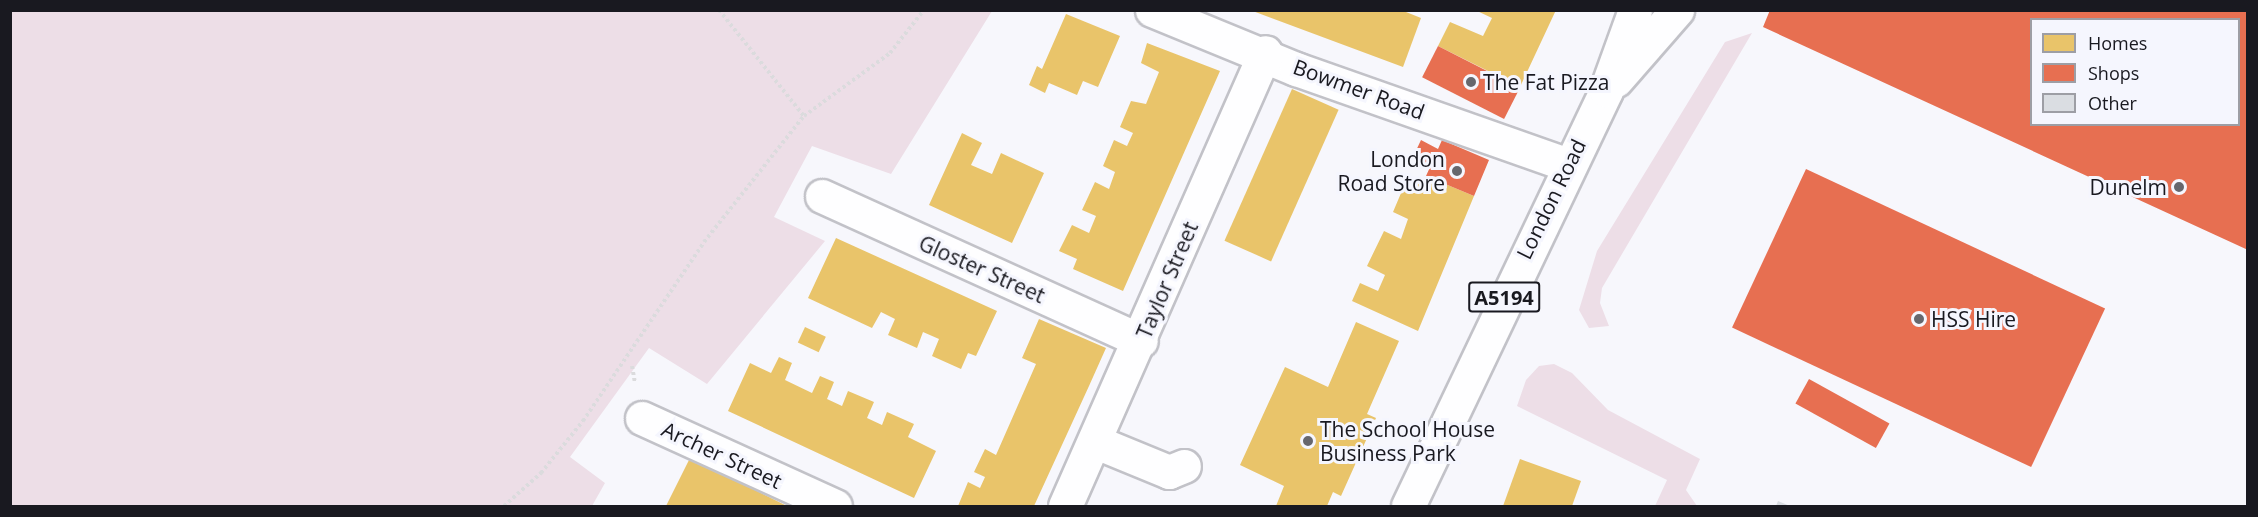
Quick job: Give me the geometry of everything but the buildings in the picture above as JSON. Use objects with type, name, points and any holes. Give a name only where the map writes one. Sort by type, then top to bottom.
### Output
[{"type":"street","name":"Bowmer Road","points":[[1152,10],[1265,52],[1296,69],[1566,164]]},
{"type":"street","name":"London Road","points":[[1408,507],[1566,164],[1606,90],[1635,10]]},
{"type":"street","name":"London Road","points":[[1606,90],[1677,10]]},
{"type":"street","name":"Taylor Street","points":[[1065,507],[1141,341],[1265,52]]},
{"type":"street","name":"Gloster Street","points":[[822,196],[1141,341]]},
{"type":"street","name":"Archer Street","points":[[642,418],[835,507]]},
{"type":"street","points":[[1096,442],[1169,472],[1184,466]]},
{"type":"path","points":[[719,10],[804,116]]},
{"type":"path","points":[[504,507],[541,473],[583,421],[704,242],[804,116],[890,53],[924,10]]},
{"type":"shaded area","points":[[10,11],[992,11],[891,174],[812,146],[774,217],[825,241],[707,384],[649,348],[570,457],[605,483],[592,506],[11,506]]},
{"type":"shaded area","points":[[1752,33],[1602,288],[1600,303],[1609,326],[1589,328],[1579,310],[1597,251],[1725,42]]},
{"type":"shaded area","points":[[1554,364],[1572,373],[1608,410],[1700,459],[1686,490],[1697,506],[1655,506],[1667,480],[1517,406],[1526,380],[1539,366]]},
{"type":"place","name":"The Fat Pizza","points":[[1471,82]]},
{"type":"place","name":"London Road Store","points":[[1457,171]]},
{"type":"place","name":"Dunelm","points":[[2179,187]]},
{"type":"place","name":"HSS Hire","points":[[1919,319]]},
{"type":"place","name":"The School House Business Park","points":[[1308,441]]}]
